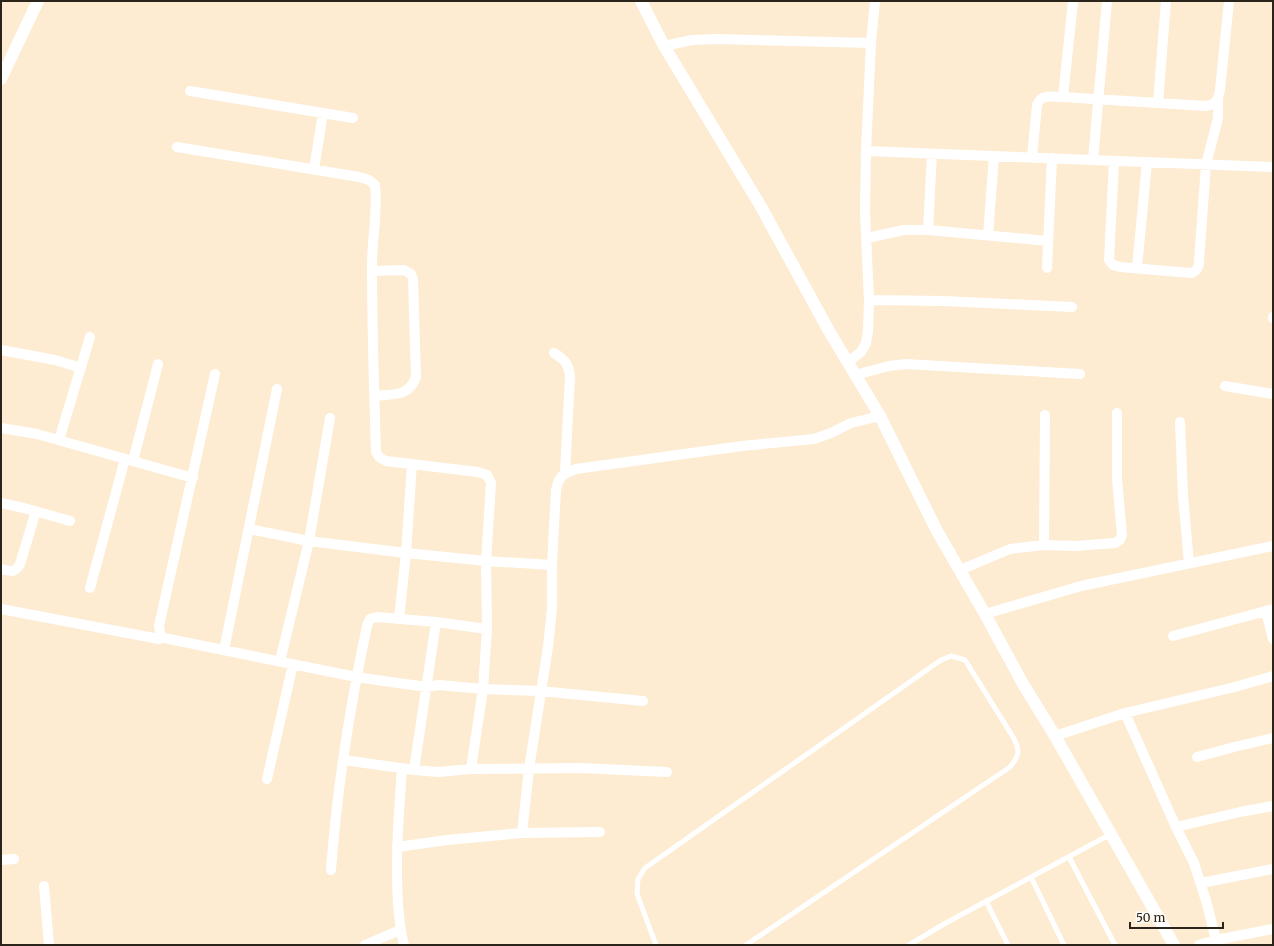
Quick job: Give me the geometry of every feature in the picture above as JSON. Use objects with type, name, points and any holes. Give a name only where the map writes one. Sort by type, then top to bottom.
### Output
[{"type":"street","points":[[1,79],[38,1]]},
{"type":"street","points":[[641,1],[664,46],[760,205],[829,330],[880,416],[937,531],[1023,684],[1056,736],[1174,945]]},
{"type":"street","points":[[848,362],[861,352],[866,343],[868,331],[869,300],[865,212],[866,151],[871,43],[875,1]]},
{"type":"street","points":[[1064,97],[1073,1]]},
{"type":"street","points":[[1093,160],[1107,1]]},
{"type":"street","points":[[1158,103],[1166,1]]},
{"type":"street","points":[[1114,161],[1109,260],[1113,265],[1120,267],[1191,273],[1196,272],[1199,267],[1206,165],[1218,118],[1218,99],[1230,1]]},
{"type":"street","points":[[664,46],[692,40],[716,39],[871,43]]},
{"type":"street","points":[[190,91],[353,118]]},
{"type":"street","points":[[1032,158],[1037,105],[1042,97],[1064,97],[1206,106],[1213,105],[1218,99]]},
{"type":"street","points":[[314,169],[324,113]]},
{"type":"street","points":[[177,147],[359,177],[369,180],[375,185],[376,196],[372,271],[376,452],[379,457],[386,461],[478,472],[487,475],[491,483],[486,561],[487,629],[483,689],[471,769]]},
{"type":"street","points":[[866,151],[1273,168]]},
{"type":"street","points":[[928,230],[932,154]]},
{"type":"street","points":[[988,235],[994,156]]},
{"type":"street","points":[[1046,268],[1052,158]]},
{"type":"street","points":[[1137,268],[1147,162]]},
{"type":"street","points":[[867,238],[904,230],[928,230],[1048,241]]},
{"type":"street","points":[[372,271],[404,270],[411,274],[413,279],[416,377],[413,385],[404,392],[374,396]]},
{"type":"street","points":[[869,300],[944,301],[1072,307]]},
{"type":"street","points":[[59,440],[90,337]]},
{"type":"street","points":[[1,350],[55,360],[81,368]]},
{"type":"street","points":[[554,353],[564,359],[569,366],[570,376],[565,473]]},
{"type":"street","points":[[90,588],[158,364]]},
{"type":"street","points":[[855,375],[889,366],[906,364],[1080,374]]},
{"type":"street","points":[[215,374],[159,626],[160,633],[164,638],[356,677],[426,687],[439,684],[483,689],[540,691],[643,701]]},
{"type":"street","points":[[1225,386],[1273,394]]},
{"type":"street","points":[[224,650],[278,389]]},
{"type":"street","points":[[960,570],[1010,548],[1044,545],[1096,545],[1115,543],[1120,540],[1122,535],[1117,478],[1117,412]]},
{"type":"street","points":[[1044,545],[1045,415]]},
{"type":"street","points":[[522,833],[528,769],[548,647],[552,608],[552,565],[556,490],[558,480],[565,473],[576,469],[742,446],[814,439],[831,433],[851,423],[880,416]]},
{"type":"street","points":[[280,661],[309,541],[330,418]]},
{"type":"street","points":[[1180,422],[1182,481],[1189,563]]},
{"type":"street","points":[[1,428],[37,434],[193,478]]},
{"type":"street","points":[[399,619],[406,553],[412,464]]},
{"type":"street","points":[[1,503],[70,521]]},
{"type":"street","points":[[1,569],[13,571],[17,569],[20,564],[36,512]]},
{"type":"street","points":[[249,529],[309,541],[406,553],[486,561],[552,565]]},
{"type":"street","points":[[985,614],[1081,586],[1273,546]]},
{"type":"street","points":[[1,609],[159,639]]},
{"type":"street","points":[[1173,636],[1269,610],[1273,639]]},
{"type":"street","points":[[331,870],[335,814],[356,677],[367,626],[370,619],[377,617],[436,622],[487,629]]},
{"type":"street","points":[[414,770],[436,622]]},
{"type":"street","points":[[267,779],[293,664]]},
{"type":"street","points":[[1056,736],[1125,713],[1235,687],[1273,676]]},
{"type":"street","points":[[1125,713],[1176,827],[1194,863],[1201,883],[1216,940]]},
{"type":"street","points":[[1197,757],[1273,738]]},
{"type":"street","points":[[344,760],[438,772],[471,769],[588,768],[667,772]]},
{"type":"street","points":[[402,768],[397,847],[397,881],[400,930],[404,945]]},
{"type":"street","points":[[1176,827],[1273,806]]},
{"type":"street","points":[[397,847],[447,840],[522,833],[600,832]]},
{"type":"street","points":[[1,860],[14,860]]},
{"type":"street","points":[[1201,883],[1273,868]]},
{"type":"street","points":[[44,886],[49,945]]},
{"type":"street","points":[[1199,945],[1216,940],[1273,929]]},
{"type":"street","points":[[364,945],[400,930]]},
{"type":"lane","points":[[656,945],[637,894],[638,879],[645,868],[941,660],[951,656],[965,660],[1013,737],[1018,748],[1017,758],[1010,766],[746,945]]},
{"type":"lane","points":[[909,945],[1111,834]]},
{"type":"lane","points":[[1069,857],[1115,945]]},
{"type":"lane","points":[[1032,877],[1064,945]]},
{"type":"lane","points":[[986,902],[1008,945]]},
{"type":"lane","points":[[920,939],[923,945]]}]
